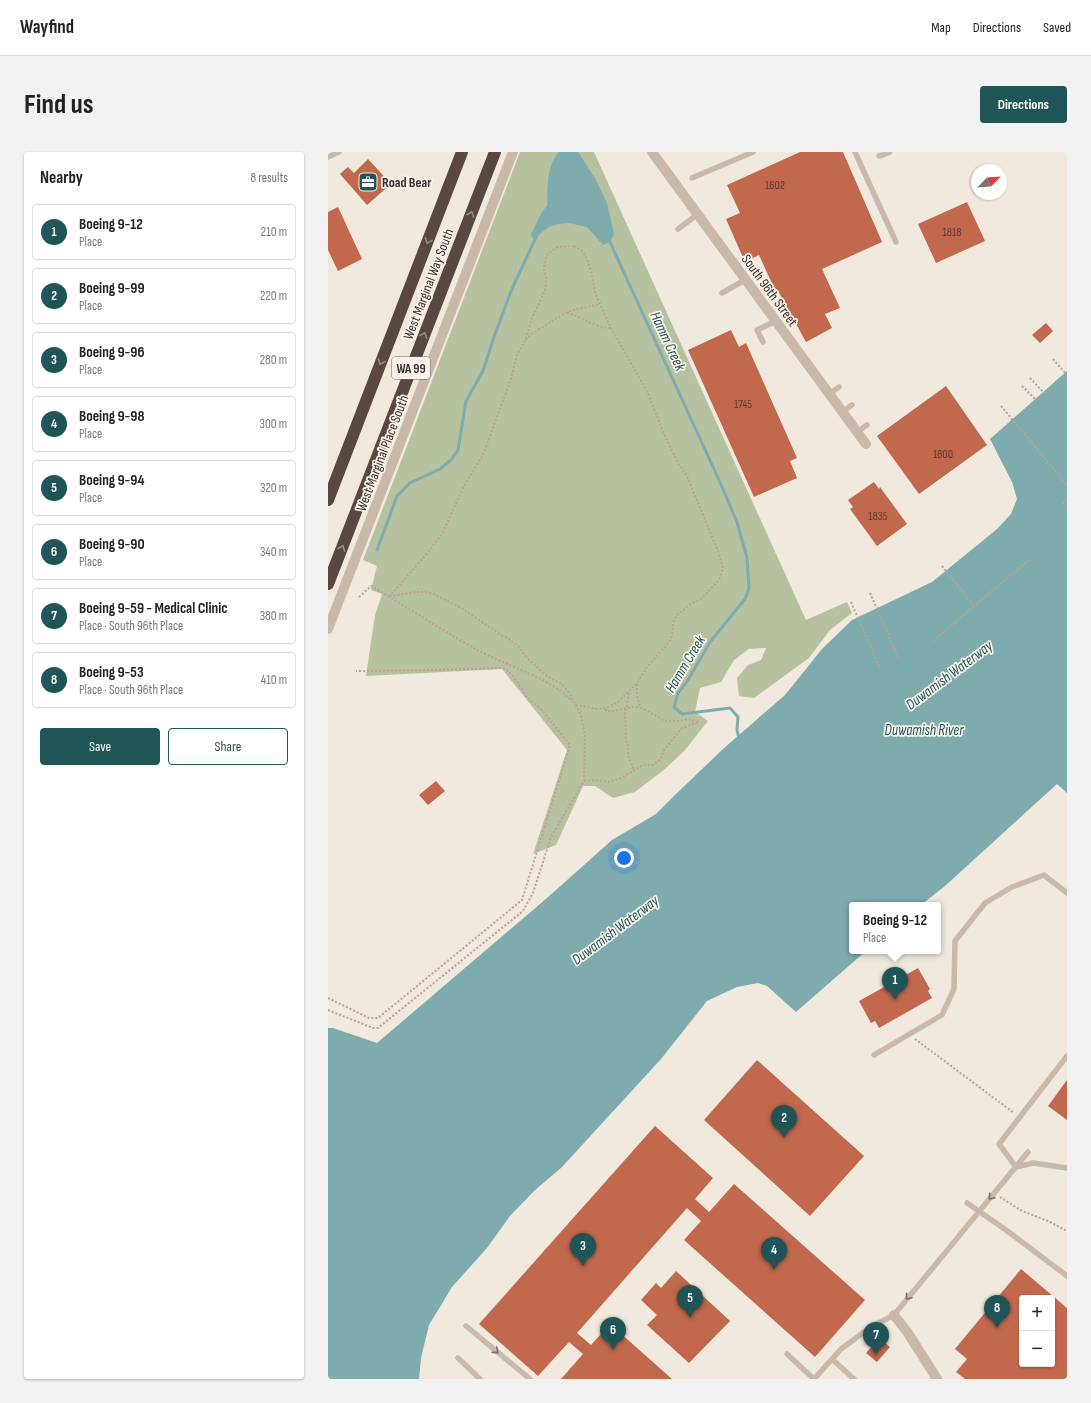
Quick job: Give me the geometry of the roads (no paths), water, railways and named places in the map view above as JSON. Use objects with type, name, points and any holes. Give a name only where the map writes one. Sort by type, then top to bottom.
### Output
[{"type":"highway","name":"West Marginal Way South","points":[[328,500],[462,152]]},
{"type":"highway","name":"West Marginal Way South","points":[[328,584],[495,152]]},
{"type":"street","name":"West Marginal Place South","points":[[328,629],[513,152]]},
{"type":"street","name":"South 96th Street","points":[[652,152],[866,444]]},
{"type":"street","points":[[894,1314],[937,1379]]},
{"type":"lane","points":[[328,157],[339,152]]},
{"type":"lane","points":[[692,178],[753,152]]},
{"type":"lane","points":[[855,152],[896,242]]},
{"type":"lane","points":[[879,156],[890,152]]},
{"type":"lane","points":[[678,229],[698,214]]},
{"type":"lane","points":[[722,292],[746,280]]},
{"type":"lane","points":[[763,342],[757,330],[776,321]]},
{"type":"lane","points":[[829,394],[839,388]]},
{"type":"lane","points":[[842,412],[852,406]]},
{"type":"lane","points":[[857,432],[867,425]]},
{"type":"lane","points":[[874,1055],[942,1015],[954,989],[955,941],[985,903],[1012,887],[1044,875],[1067,893]]},
{"type":"lane","points":[[1016,1167],[999,1144],[1067,1056]]},
{"type":"lane","points":[[787,1354],[814,1379],[841,1349],[856,1337],[894,1314],[1028,1152]]},
{"type":"lane","points":[[1016,1167],[1034,1163],[1067,1168]]},
{"type":"lane","points":[[967,1203],[1067,1276]]},
{"type":"lane","points":[[466,1326],[530,1379]]},
{"type":"lane","points":[[458,1358],[480,1379]]},
{"type":"lane","points":[[832,1359],[854,1379]]},
{"type":"water","points":[[559,152],[578,152],[595,178],[607,203],[614,234],[610,242],[603,245],[587,227],[569,223],[549,227],[533,239],[531,234],[547,206],[550,170]]},
{"type":"water","name":"Duwamish River","points":[[1067,371],[1067,793],[1057,784],[945,886],[925,902],[849,902],[849,954],[863,954],[796,1012],[767,986],[758,983],[737,987],[707,1001],[661,1059],[562,1167],[534,1191],[510,1216],[487,1248],[452,1287],[429,1325],[421,1358],[419,1379],[328,1379],[328,1028],[333,1028],[377,1043],[547,898],[612,840],[656,814],[723,749],[785,695],[822,649],[852,620],[932,582],[997,529],[1011,514],[1017,499],[1012,482],[990,439]]},
{"type":"waterway","name":"Hamm Creek","points":[[377,550],[397,496],[410,483],[440,469],[451,460],[458,450],[466,401],[483,371],[512,289],[537,235]]},
{"type":"waterway","name":"Hamm Creek","points":[[609,240],[719,480],[737,522],[747,558],[749,588],[745,599],[710,642],[688,680],[678,693],[674,707],[682,714],[730,708],[738,717],[737,730],[739,738]]},
{"type":"place","name":"Road Bear","points":[[368,182]]},
{"type":"place","name":"Boeing 9-12","points":[[895,1000]]},
{"type":"place","name":"Boeing 9-99","points":[[784,1138]]},
{"type":"place","name":"Boeing 9-96","points":[[583,1266]]},
{"type":"place","name":"Boeing 9-98","points":[[774,1270]]},
{"type":"place","name":"Boeing 9-94","points":[[690,1318]]},
{"type":"place","name":"Boeing 9-53","points":[[997,1328]]},
{"type":"place","name":"Boeing 9-90","points":[[613,1350]]},
{"type":"place","name":"Boeing 9-59 - Medical Clinic","points":[[876,1355]]},
{"type":"water label","name":"Duwamish Waterway","points":[[949,675]]},
{"type":"water label","name":"Duwamish Waterway","points":[[615,930]]}]
